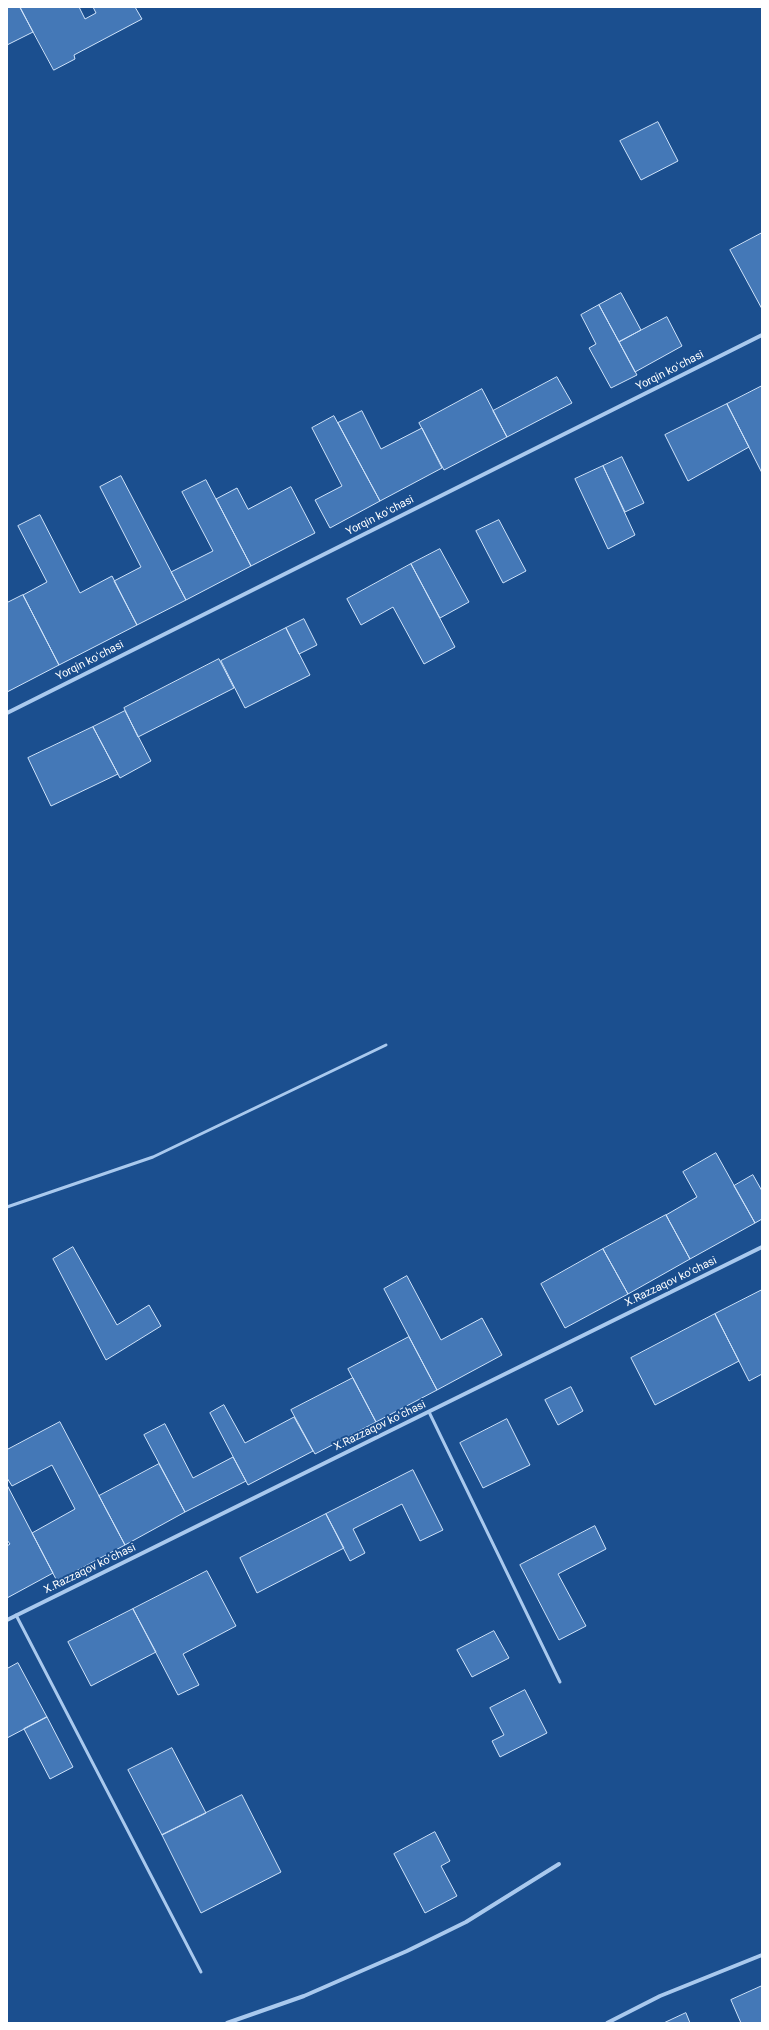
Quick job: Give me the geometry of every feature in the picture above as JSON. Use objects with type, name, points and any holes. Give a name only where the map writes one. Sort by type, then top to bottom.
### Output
[{"type":"street","name":"Yorqin koʻchasi","points":[[7,713],[762,335]]},
{"type":"street","name":"X.Razzaqov koʻchasi","points":[[7,1620],[762,1247]]},
{"type":"street","points":[[227,2023],[304,1996],[407,1951],[466,1922],[559,1864]]},
{"type":"street","points":[[607,2023],[660,1996],[762,1955]]},
{"type":"lane","points":[[7,1207],[153,1157],[386,1045]]},
{"type":"lane","points":[[429,1412],[560,1682]]},
{"type":"lane","points":[[16,1615],[201,1972]]},
{"type":"building","points":[[7,7],[20,7],[33,32],[7,45]]},
{"type":"building","points":[[20,7],[79,7],[85,19],[96,13],[93,7],[135,7],[142,19],[74,55],[75,59],[54,70]]},
{"type":"building","points":[[658,122],[678,161],[641,180],[620,141]]},
{"type":"building","points":[[762,233],[762,309],[730,250]]},
{"type":"building","points":[[621,293],[641,330],[619,342],[599,305]]},
{"type":"building","points":[[599,305],[637,375],[611,388],[589,348],[596,344],[581,315]]},
{"type":"building","points":[[667,317],[682,346],[635,372],[619,342]]},
{"type":"building","points":[[557,377],[572,403],[507,437],[493,411]]},
{"type":"building","points":[[762,386],[762,473],[727,404]]},
{"type":"building","points":[[482,389],[507,437],[444,470],[419,423]]},
{"type":"building","points":[[727,404],[749,447],[688,481],[665,435]]},
{"type":"building","points":[[362,411],[381,449],[422,428],[442,468],[380,501],[338,423]]},
{"type":"building","points":[[334,416],[380,501],[330,528],[315,500],[342,486],[312,428]]},
{"type":"building","points":[[622,457],[644,503],[625,512],[603,466]]},
{"type":"building","points":[[603,466],[635,535],[608,549],[575,479]]},
{"type":"building","points":[[121,476],[186,600],[137,625],[114,581],[141,567],[100,487]]},
{"type":"building","points":[[206,480],[251,566],[186,600],[171,572],[213,551],[182,492]]},
{"type":"building","points":[[291,487],[315,533],[251,566],[216,499],[237,488],[248,509]]},
{"type":"building","points":[[40,515],[80,593],[112,576],[137,625],[59,665],[23,595],[47,582],[18,526]]},
{"type":"building","points":[[499,520],[526,571],[503,583],[476,531]]},
{"type":"building","points":[[440,549],[469,602],[440,618],[411,564]]},
{"type":"building","points":[[411,564],[455,647],[424,664],[393,607],[361,625],[347,599]]},
{"type":"building","points":[[23,595],[59,665],[7,692],[7,603]]},
{"type":"building","points":[[304,619],[317,645],[299,654],[286,628]]},
{"type":"building","points":[[286,628],[310,675],[245,708],[221,661]]},
{"type":"building","points":[[219,659],[234,688],[138,737],[124,708]]},
{"type":"building","points":[[125,711],[151,761],[120,778],[93,727]]},
{"type":"building","points":[[93,727],[118,774],[51,806],[28,758]]},
{"type":"building","points":[[716,1153],[755,1223],[690,1259],[666,1215],[697,1197],[683,1172]]},
{"type":"building","points":[[753,1175],[762,1191],[762,1219],[755,1223],[734,1186]]},
{"type":"building","points":[[666,1215],[690,1259],[628,1294],[603,1249]]},
{"type":"building","points":[[73,1247],[117,1325],[149,1305],[161,1326],[106,1360],[53,1259]]},
{"type":"building","points":[[603,1249],[628,1294],[565,1328],[541,1284]]},
{"type":"building","points":[[407,1276],[441,1340],[482,1318],[502,1355],[437,1390],[384,1289]]},
{"type":"building","points":[[762,1290],[762,1374],[749,1381],[715,1314]]},
{"type":"building","points":[[715,1314],[739,1361],[655,1405],[631,1358]]},
{"type":"building","points":[[409,1337],[437,1390],[376,1422],[348,1369]]},
{"type":"building","points":[[353,1378],[376,1422],[315,1454],[291,1410]]},
{"type":"building","points":[[571,1387],[583,1411],[558,1425],[545,1400]]},
{"type":"building","points":[[224,1405],[245,1443],[294,1417],[313,1451],[248,1485],[210,1413]]},
{"type":"building","points":[[507,1419],[530,1465],[483,1488],[460,1443]]},
{"type":"building","points":[[60,1422],[125,1545],[57,1581],[32,1533],[75,1509],[52,1465],[12,1486],[7,1478],[7,1450]]},
{"type":"building","points":[[165,1424],[193,1478],[233,1457],[246,1481],[185,1512],[144,1435]]},
{"type":"building","points":[[159,1464],[185,1512],[125,1545],[99,1496]]},
{"type":"building","points":[[413,1470],[443,1530],[420,1541],[402,1504],[353,1529],[365,1553],[350,1561],[326,1514]]},
{"type":"building","points":[[7,1485],[53,1573],[7,1598],[7,1546],[10,1544],[7,1540]]},
{"type":"building","points":[[326,1514],[344,1548],[257,1593],[240,1558]]},
{"type":"building","points":[[595,1526],[606,1549],[558,1574],[586,1626],[559,1640],[520,1565]]},
{"type":"building","points":[[207,1571],[236,1626],[183,1654],[199,1685],[178,1695],[133,1609]]},
{"type":"building","points":[[133,1609],[156,1652],[91,1686],[68,1642]]},
{"type":"building","points":[[494,1631],[509,1658],[472,1677],[457,1650]]},
{"type":"building","points":[[18,1663],[47,1717],[7,1738],[7,1669]]},
{"type":"building","points":[[525,1690],[547,1733],[500,1757],[492,1741],[504,1735],[490,1708]]},
{"type":"building","points":[[47,1717],[73,1767],[50,1779],[24,1729]]},
{"type":"building","points":[[172,1748],[206,1813],[162,1835],[128,1770]]},
{"type":"building","points":[[242,1795],[281,1872],[201,1913],[162,1835]]},
{"type":"building","points":[[435,1832],[450,1861],[441,1866],[457,1896],[425,1913],[394,1854]]},
{"type":"building","points":[[762,1986],[762,2023],[741,2023],[731,2000]]},
{"type":"building","points":[[686,2013],[690,2023],[664,2023]]}]
